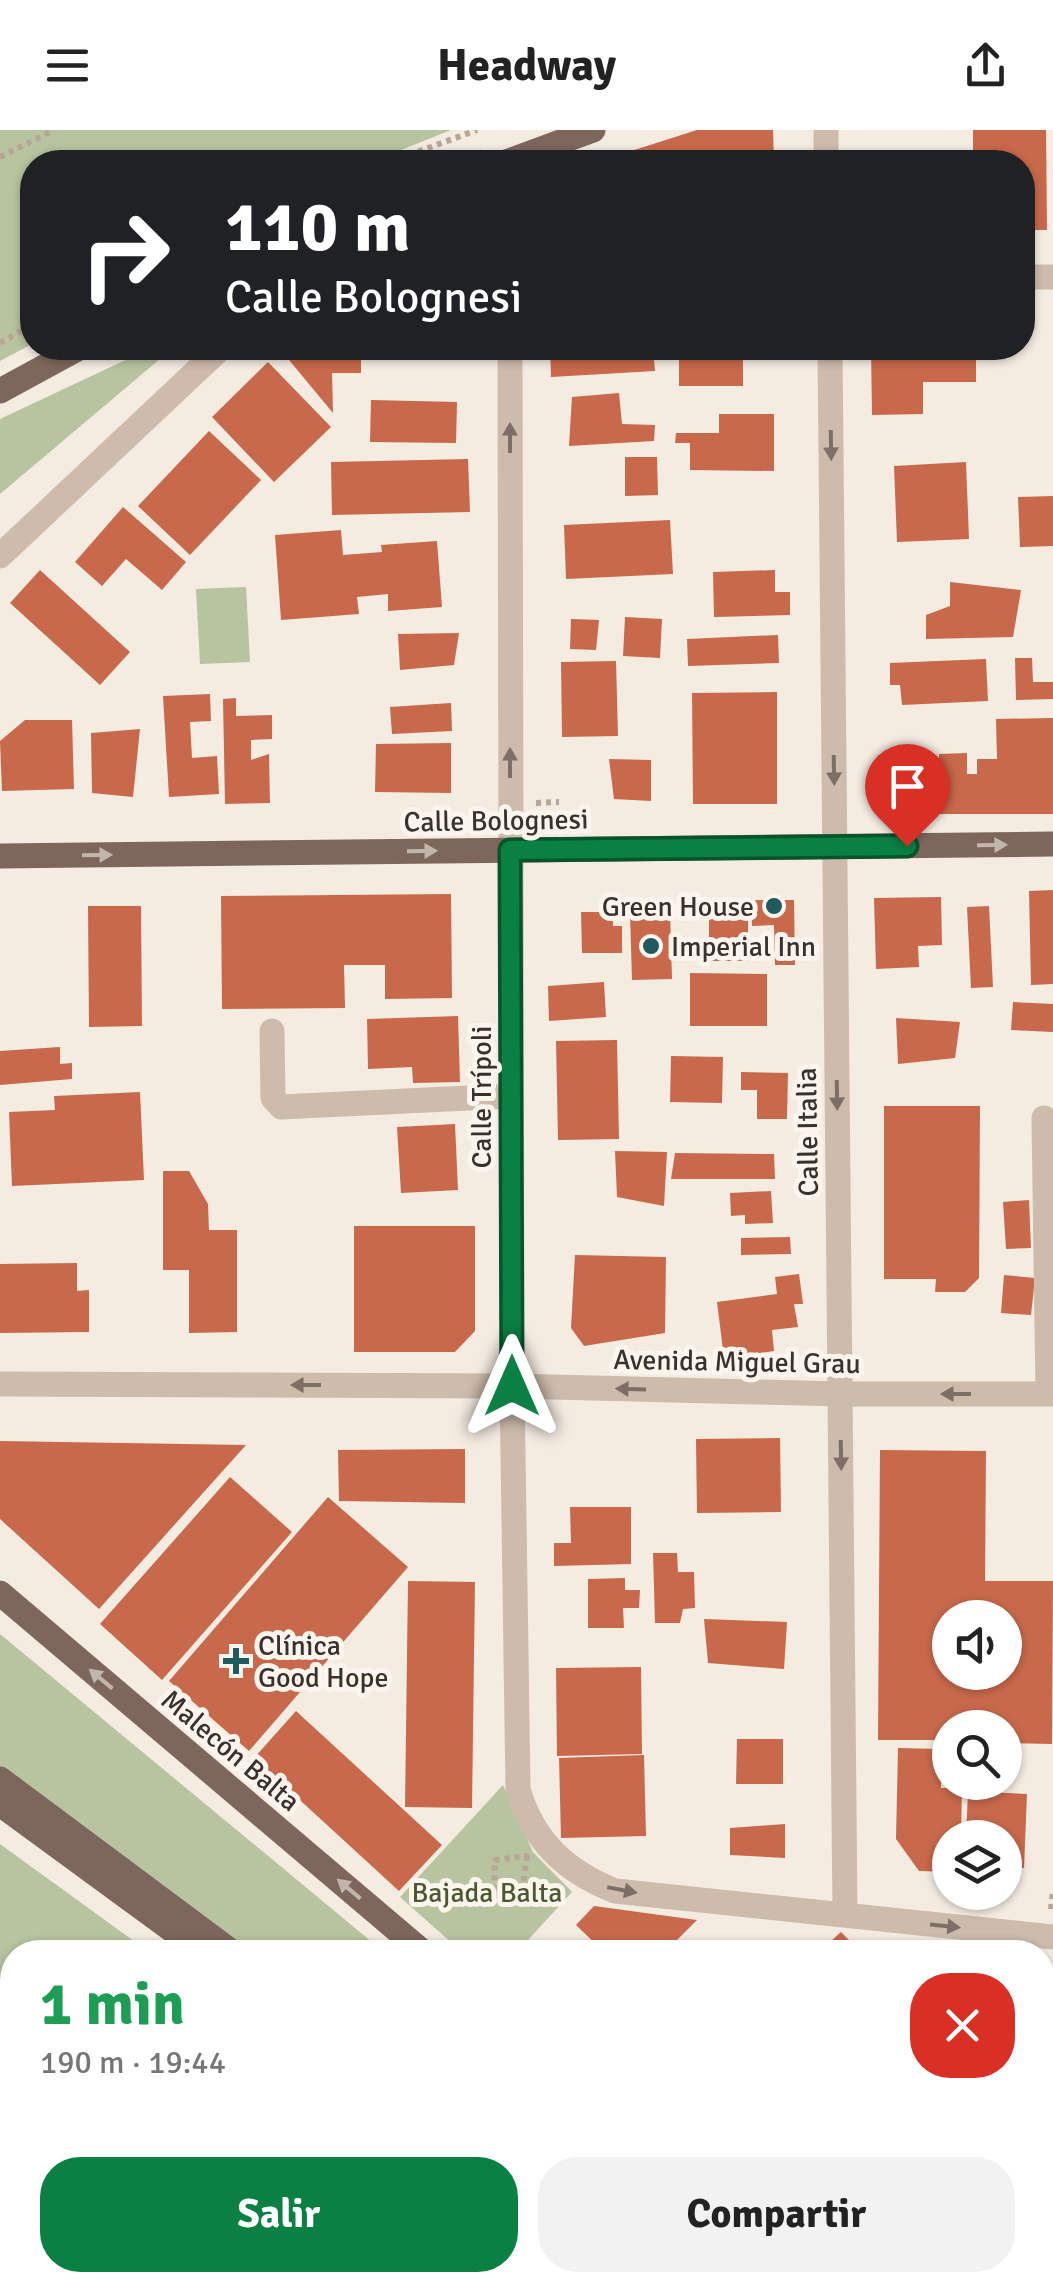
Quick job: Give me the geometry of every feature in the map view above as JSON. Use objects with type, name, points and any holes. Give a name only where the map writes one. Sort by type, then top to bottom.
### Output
[{"type":"main road","points":[[540,150],[594,130]]},
{"type":"main road","points":[[0,391],[57,360]]},
{"type":"main road","name":"Calle Bolognesi","points":[[0,856],[1053,844]]},
{"type":"main road","name":"Malecón Balta","points":[[0,1594],[409,1940]]},
{"type":"main road","points":[[0,1778],[216,1940]]},
{"type":"main road","points":[[0,1804],[186,1940]]},
{"type":"street","points":[[0,556],[208,360]]},
{"type":"street","name":"Calle Trípoli","points":[[510,360],[512,1386],[518,1788],[534,1848]]},
{"type":"street","name":"Calle Italia","points":[[830,360],[845,1915]]},
{"type":"street","points":[[272,1031],[272,1098],[282,1107],[511,1096]]},
{"type":"street","points":[[1044,1118],[1050,1394]]},
{"type":"street","name":"Avenida Miguel Grau","points":[[0,1384],[1050,1394]]},
{"type":"street","points":[[534,1848],[584,1879],[615,1891],[1053,1936]]},
{"type":"path","points":[[0,157],[54,130]]},
{"type":"path","points":[[423,150],[477,130]]},
{"type":"path","points":[[534,1848],[522,1888],[494,1889],[495,1860],[534,1848]]},
{"type":"green space","points":[[0,130],[451,130],[401,150],[20,150],[20,350],[0,361]]},
{"type":"green space","points":[[125,360],[159,360],[0,494],[0,419]]},
{"type":"green space","points":[[246,587],[250,662],[200,664],[196,589]]},
{"type":"green space","points":[[0,1634],[370,1940],[230,1940],[0,1770]]},
{"type":"green space","name":"Bajada Balta","points":[[503,1785],[533,1852],[572,1892],[528,1940],[448,1940],[400,1897]]},
{"type":"green space","points":[[0,1844],[132,1940],[0,1940]]},
{"type":"building","points":[[697,130],[773,130],[774,150],[634,150]]},
{"type":"building","points":[[973,130],[1046,130],[1047,230],[1035,230],[1035,150],[973,150]]},
{"type":"building","points":[[289,360],[361,360],[361,373],[332,373],[333,413]]},
{"type":"building","points":[[550,360],[654,360],[655,371],[551,377]]},
{"type":"building","points":[[679,360],[743,360],[743,386],[679,386]]},
{"type":"building","points":[[871,360],[976,360],[976,382],[923,382],[923,414],[872,415]]},
{"type":"building","points":[[268,362],[331,427],[274,482],[212,417]]},
{"type":"building","points":[[619,393],[622,424],[655,425],[654,441],[569,446],[572,397]]},
{"type":"building","points":[[371,400],[457,402],[456,443],[370,442]]},
{"type":"building","points":[[719,414],[774,414],[774,471],[690,470],[690,443],[675,443],[676,433],[719,433]]},
{"type":"building","points":[[209,431],[261,480],[190,555],[138,506]]},
{"type":"building","points":[[625,457],[657,457],[658,495],[625,496]]},
{"type":"building","points":[[468,459],[470,512],[332,515],[331,462]]},
{"type":"building","points":[[966,462],[969,539],[897,542],[894,466]]},
{"type":"building","points":[[1053,496],[1053,546],[1020,547],[1018,497]]},
{"type":"building","points":[[123,507],[186,562],[162,590],[126,559],[102,586],[75,562]]},
{"type":"building","points":[[670,520],[673,574],[566,579],[564,525]]},
{"type":"building","points":[[341,530],[343,555],[382,552],[381,545],[437,541],[442,607],[388,611],[388,594],[357,597],[359,614],[281,620],[275,535]]},
{"type":"building","points":[[40,570],[130,652],[100,685],[10,603]]},
{"type":"building","points":[[775,570],[775,592],[790,592],[790,615],[714,617],[713,572]]},
{"type":"building","points":[[950,582],[1021,590],[1013,637],[926,639],[926,615],[950,606]]},
{"type":"building","points":[[625,617],[662,619],[660,658],[623,656]]},
{"type":"building","points":[[571,619],[599,620],[596,650],[570,649]]},
{"type":"building","points":[[459,633],[454,665],[400,670],[398,634]]},
{"type":"building","points":[[778,635],[779,663],[688,666],[687,639]]},
{"type":"building","points":[[1015,658],[1032,658],[1033,682],[1053,682],[1053,699],[1016,700]]},
{"type":"building","points":[[986,659],[988,701],[902,705],[900,685],[890,685],[890,663]]},
{"type":"building","points":[[616,661],[618,736],[562,737],[561,662]]},
{"type":"building","points":[[777,692],[777,804],[693,804],[692,693]]},
{"type":"building","points":[[210,694],[211,721],[190,722],[192,758],[217,756],[219,794],[169,797],[163,696]]},
{"type":"building","points":[[236,698],[236,716],[272,715],[272,739],[251,740],[251,760],[269,754],[270,803],[225,804],[223,699]]},
{"type":"building","points":[[451,703],[452,731],[392,734],[390,707]]},
{"type":"building","points":[[1053,718],[1053,814],[889,814],[879,805],[878,755],[934,755],[935,771],[939,771],[939,754],[967,753],[967,774],[977,774],[977,759],[997,759],[996,719]]},
{"type":"building","points":[[25,720],[72,720],[74,789],[2,791],[0,741]]},
{"type":"building","points":[[140,729],[133,797],[92,793],[91,733]]},
{"type":"building","points":[[451,743],[451,793],[375,792],[376,744]]},
{"type":"building","points":[[609,759],[651,760],[651,801],[614,799]]},
{"type":"building","points":[[1053,890],[1053,984],[1031,985],[1029,891]]},
{"type":"building","points":[[451,894],[452,998],[385,999],[385,965],[344,965],[345,1008],[222,1009],[221,896]]},
{"type":"building","points":[[941,897],[942,945],[918,946],[919,967],[876,969],[874,898]]},
{"type":"building","points":[[751,900],[794,900],[795,965],[775,965],[774,925],[752,926]]},
{"type":"building","points":[[88,906],[141,906],[142,1026],[89,1027]]},
{"type":"building","points":[[989,906],[993,987],[971,988],[967,907]]},
{"type":"building","points":[[581,912],[613,912],[613,926],[622,926],[622,953],[582,953]]},
{"type":"building","name":"Imperial Inn","points":[[670,912],[672,979],[632,980],[630,913]]},
{"type":"building","points":[[709,919],[748,920],[748,961],[709,961]]},
{"type":"building","points":[[690,973],[767,974],[767,1026],[690,1026]]},
{"type":"building","points":[[604,982],[606,1017],[549,1021],[548,986]]},
{"type":"building","points":[[1013,1002],[1053,1004],[1053,1032],[1011,1030]]},
{"type":"building","points":[[458,1016],[460,1082],[413,1083],[412,1067],[368,1069],[367,1019]]},
{"type":"building","points":[[896,1018],[960,1022],[955,1058],[898,1064]]},
{"type":"building","points":[[617,1040],[619,1139],[558,1140],[556,1041]]},
{"type":"building","points":[[60,1047],[60,1064],[72,1063],[72,1079],[0,1085],[0,1051]]},
{"type":"building","points":[[671,1056],[723,1057],[722,1103],[670,1102]]},
{"type":"building","points":[[741,1072],[788,1073],[787,1119],[757,1119],[757,1090],[741,1090]]},
{"type":"building","points":[[140,1092],[144,1180],[12,1186],[9,1112],[55,1110],[54,1096]]},
{"type":"building","points":[[884,1106],[980,1106],[979,1278],[965,1292],[935,1292],[936,1279],[884,1279]]},
{"type":"building","points":[[455,1124],[458,1190],[401,1193],[397,1127]]},
{"type":"building","points":[[615,1151],[667,1152],[664,1206],[617,1197]]},
{"type":"building","points":[[675,1153],[774,1154],[775,1179],[671,1179]]},
{"type":"building","points":[[163,1171],[189,1171],[208,1204],[209,1230],[237,1230],[237,1332],[189,1333],[189,1270],[163,1270]]},
{"type":"building","points":[[771,1191],[773,1223],[745,1224],[745,1215],[731,1216],[730,1193]]},
{"type":"building","points":[[1029,1200],[1031,1248],[1006,1249],[1003,1202]]},
{"type":"building","points":[[354,1226],[475,1226],[475,1331],[455,1352],[354,1352]]},
{"type":"building","points":[[790,1237],[791,1254],[741,1255],[741,1238]]},
{"type":"building","points":[[575,1255],[666,1257],[665,1333],[584,1346],[571,1328]]},
{"type":"building","points":[[77,1263],[77,1291],[89,1290],[89,1332],[0,1333],[0,1264]]},
{"type":"building","points":[[799,1274],[803,1304],[794,1304],[798,1327],[772,1330],[774,1351],[724,1358],[717,1302],[777,1294],[775,1277]]},
{"type":"building","points":[[1004,1275],[1035,1278],[1031,1315],[1001,1313]]},
{"type":"building","points":[[780,1438],[781,1512],[697,1513],[696,1439]]},
{"type":"building","points":[[0,1441],[246,1445],[99,1609],[0,1519]]},
{"type":"building","points":[[465,1449],[465,1503],[339,1501],[338,1450]]},
{"type":"building","points":[[880,1450],[986,1451],[985,1581],[1053,1581],[1052,1744],[1022,1743],[1022,1710],[932,1710],[932,1740],[878,1740]]},
{"type":"building","points":[[230,1477],[292,1532],[162,1680],[100,1624]]},
{"type":"building","points":[[328,1497],[408,1567],[249,1751],[169,1681]]},
{"type":"building","points":[[570,1507],[631,1507],[631,1564],[554,1566],[554,1543],[571,1543]]},
{"type":"building","points":[[653,1553],[677,1553],[678,1572],[694,1572],[695,1608],[683,1609],[680,1623],[655,1623]]},
{"type":"building","points":[[625,1578],[625,1590],[640,1590],[639,1608],[623,1608],[624,1628],[588,1628],[588,1579]]},
{"type":"building","points":[[408,1581],[475,1582],[472,1808],[405,1807]]},
{"type":"building","points":[[704,1619],[787,1622],[784,1669],[708,1663]]},
{"type":"building","points":[[641,1667],[642,1754],[557,1756],[556,1668]]},
{"type":"building","points":[[296,1711],[442,1845],[399,1891],[254,1758]]},
{"type":"building","points":[[737,1739],[783,1739],[783,1784],[736,1784]]},
{"type":"building","points":[[898,1748],[932,1749],[932,1800],[962,1800],[961,1820],[932,1820],[932,1871],[919,1871],[896,1839]]},
{"type":"building","points":[[644,1755],[646,1836],[561,1838],[559,1758]]},
{"type":"building","points":[[1022,1794],[1027,1794],[1024,1868],[1022,1820],[967,1820],[968,1800],[1022,1800]]},
{"type":"building","points":[[785,1824],[785,1858],[730,1855],[730,1828]]},
{"type":"building","points":[[594,1906],[697,1920],[677,1940],[592,1940],[576,1925]]},
{"type":"building","points":[[841,1932],[849,1940],[832,1940]]},
{"type":"place","name":"Green House","points":[[774,906]]},
{"type":"place","name":"Imperial Inn","points":[[651,946]]},
{"type":"place","name":"Clínica Good Hope","points":[[236,1661]]},
{"type":"route","points":[[512,1386],[510,850],[907,846]]}]
